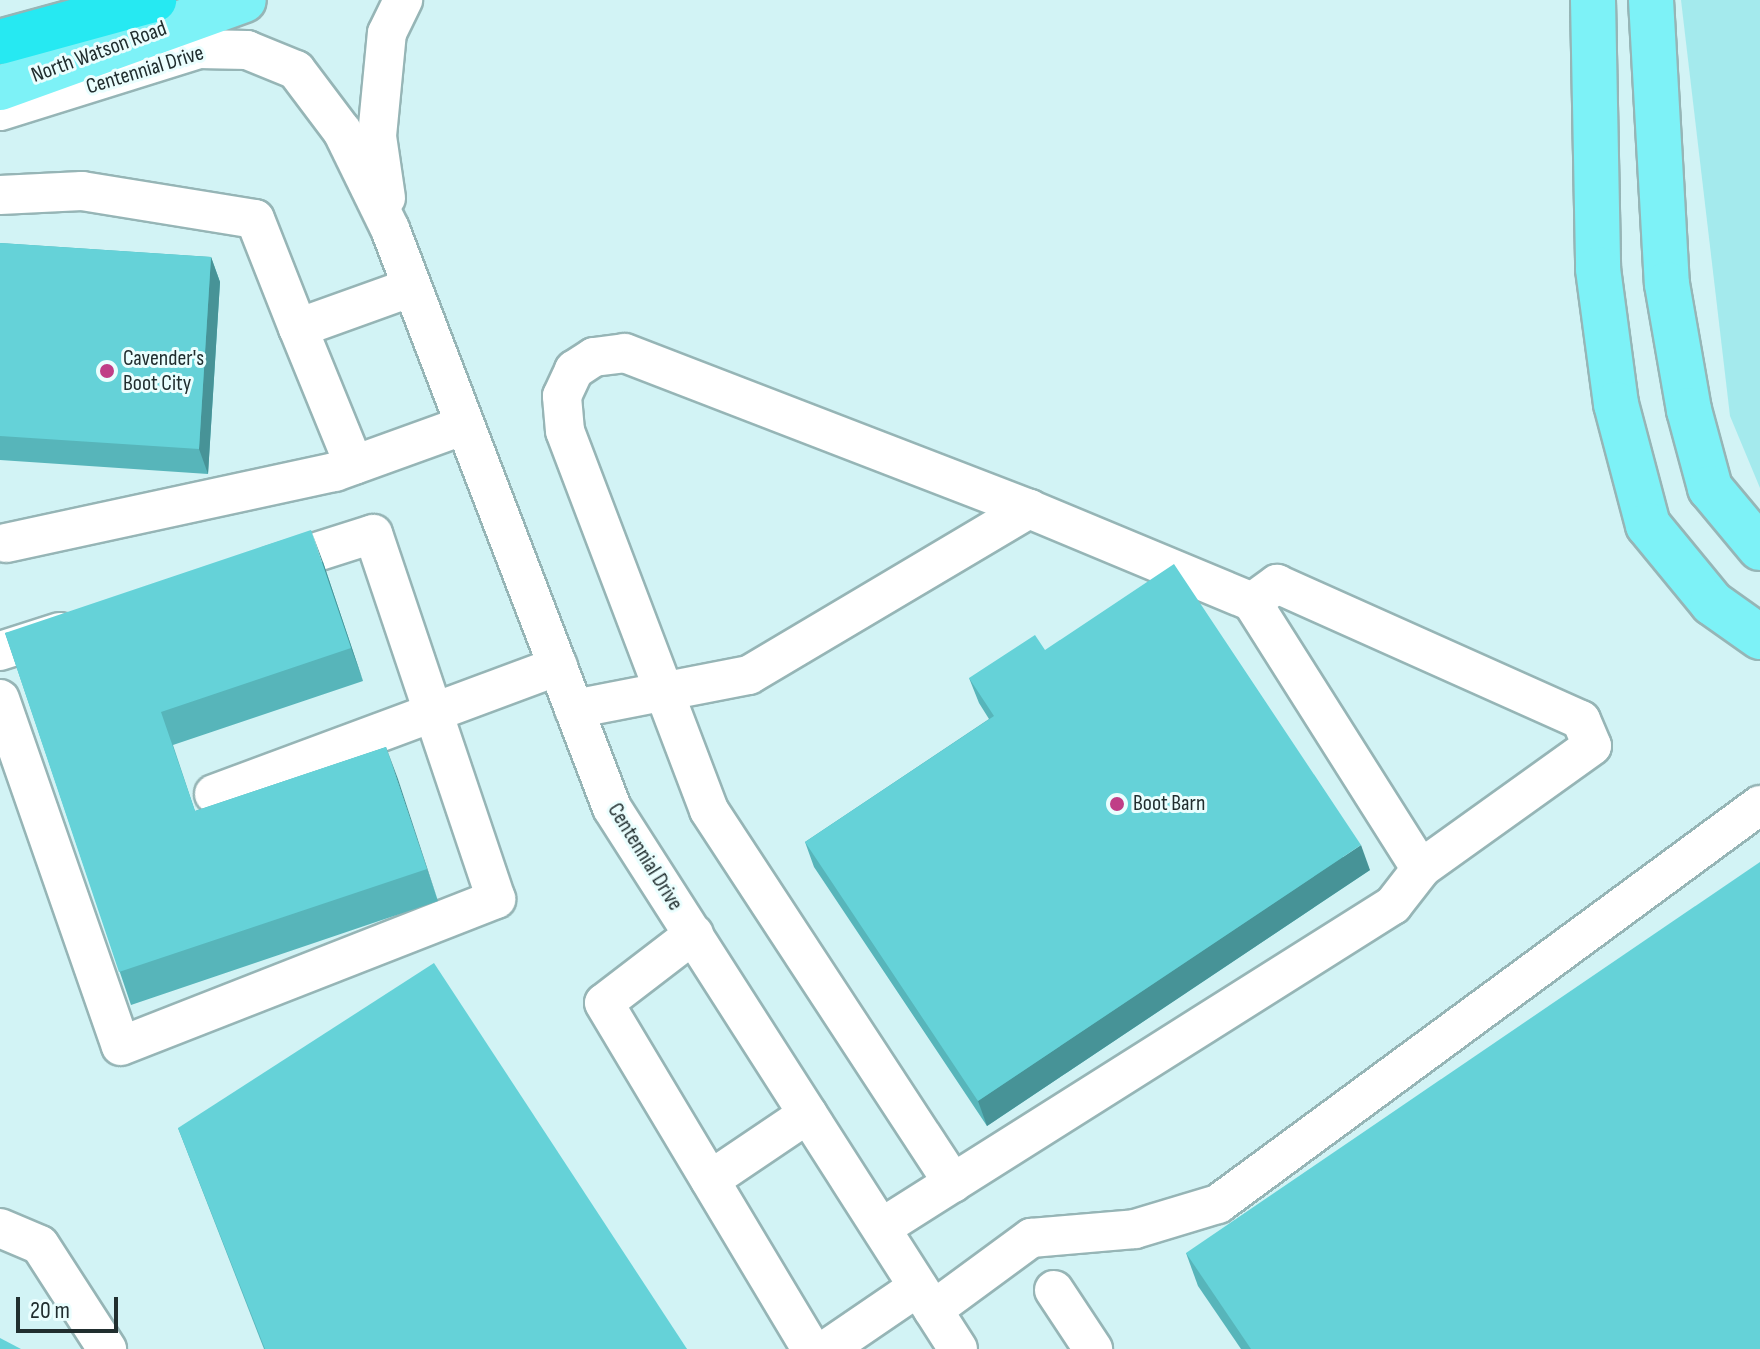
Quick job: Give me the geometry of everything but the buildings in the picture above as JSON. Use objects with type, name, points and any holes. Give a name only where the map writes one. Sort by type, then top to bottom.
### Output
[{"type":"highway","points":[[0,42],[154,0]]},
{"type":"main road","name":"North Watson Road","points":[[0,88],[244,0]]},
{"type":"main road","points":[[1593,0],[1598,269],[1616,404],[1648,525],[1712,603],[1760,637]]},
{"type":"main road","points":[[1651,0],[1667,284],[1689,410],[1710,488],[1760,548]]},
{"type":"street","name":"Centennial Drive","points":[[390,229],[377,136],[387,33],[403,0]]},
{"type":"street","name":"Centennial Drive","points":[[0,111],[199,49],[247,50],[296,70],[342,131],[390,229],[612,808],[958,1349]]},
{"type":"street","points":[[0,195],[82,191],[255,219],[354,465]]},
{"type":"street","points":[[298,328],[412,287]]},
{"type":"street","points":[[953,1183],[709,810],[661,692],[565,431],[562,396],[574,370],[594,357],[625,353],[1029,509],[1252,602],[1420,869]]},
{"type":"street","points":[[6,543],[219,501],[354,465],[465,425]]},
{"type":"street","points":[[574,709],[749,675],[1029,509]]},
{"type":"street","points":[[0,699],[121,1046],[496,899],[373,534],[239,576]]},
{"type":"street","points":[[881,1228],[1393,905],[1420,869],[1592,746],[1581,720],[1277,584],[1252,602]]},
{"type":"street","points":[[0,651],[89,623]]},
{"type":"street","points":[[214,794],[431,708],[558,666]]},
{"type":"street","points":[[827,1349],[926,1299],[1031,1238],[1135,1229],[1218,1204],[1760,805]]},
{"type":"street","points":[[694,934],[604,1003],[811,1349]]},
{"type":"street","points":[[710,1180],[808,1114]]},
{"type":"street","points":[[0,1228],[40,1245],[107,1349]]},
{"type":"street","points":[[1054,1290],[1093,1349]]},
{"type":"shaded area","points":[[1681,0],[1760,0],[1760,488],[1730,416]]},
{"type":"place","name":"Cavender's Boot City","points":[[107,371]]},
{"type":"place","name":"Boot Barn","points":[[1117,804]]}]
